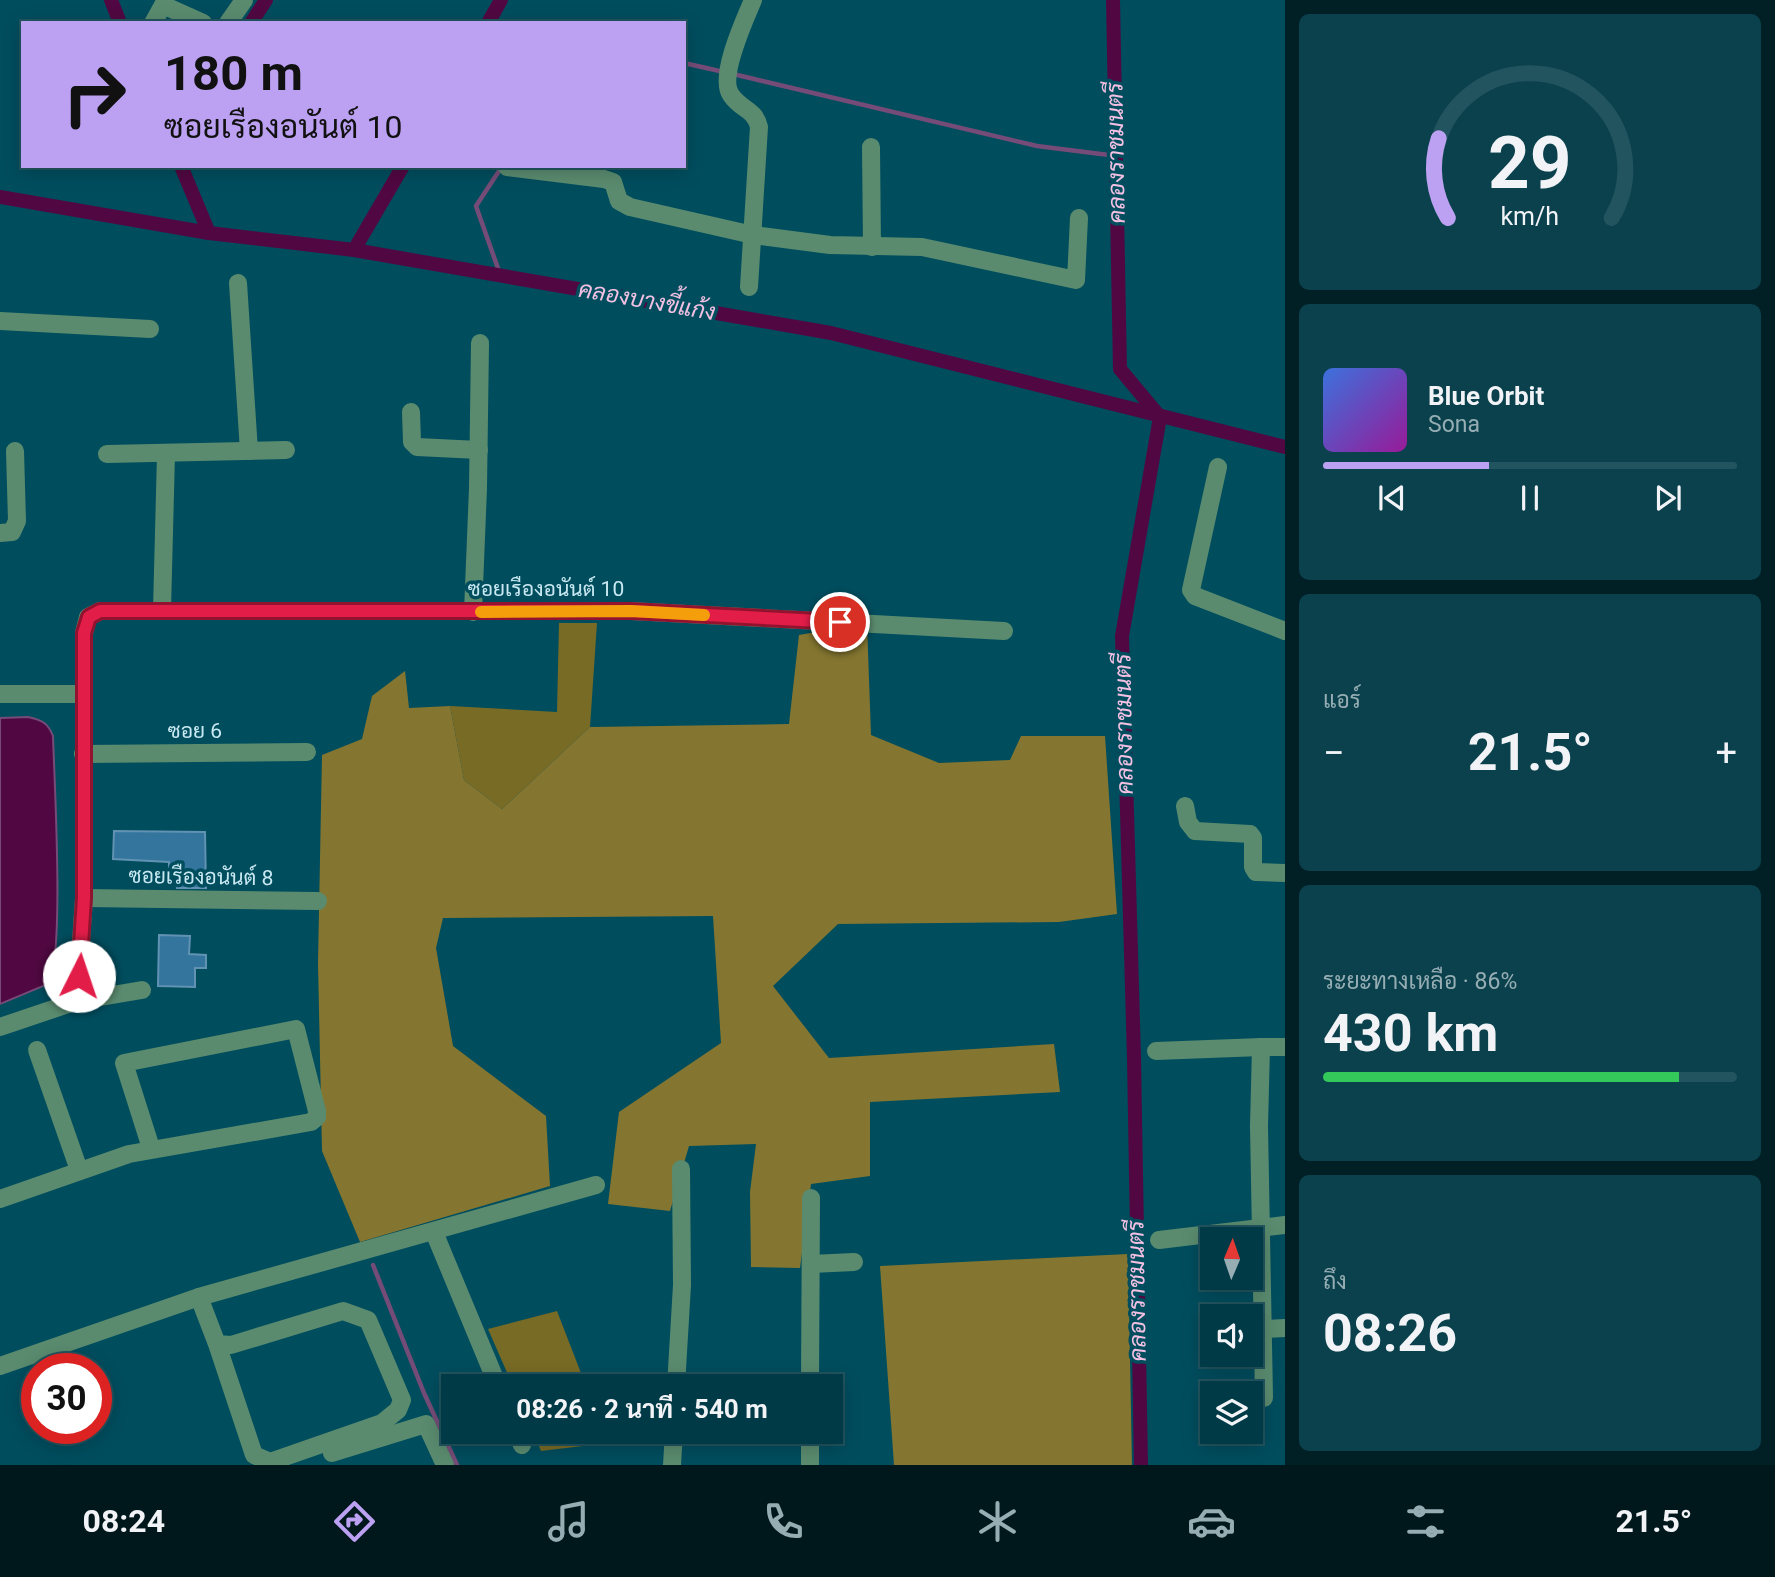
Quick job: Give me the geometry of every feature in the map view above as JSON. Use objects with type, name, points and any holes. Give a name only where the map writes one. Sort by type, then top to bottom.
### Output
[{"type":"street","points":[[229,21],[244,0]]},
{"type":"street","points":[[749,287],[759,128],[754,113],[734,99],[728,92],[728,85],[736,39],[753,0]]},
{"type":"street","points":[[154,21],[163,5],[199,21]]},
{"type":"street","points":[[871,147],[872,247]]},
{"type":"street","points":[[527,168],[567,170],[613,181],[619,201],[629,207],[753,235],[830,245],[938,250],[1076,280],[1079,218]]},
{"type":"street","points":[[238,283],[249,451]]},
{"type":"street","points":[[0,321],[150,329]]},
{"type":"street","points":[[473,612],[480,343]]},
{"type":"street","points":[[411,412],[412,442],[417,447],[479,450]]},
{"type":"street","points":[[107,454],[286,450]]},
{"type":"street","points":[[0,533],[12,532],[17,521],[15,452]]},
{"type":"street","points":[[162,610],[166,454]]},
{"type":"street","points":[[1218,467],[1191,590],[1195,596],[1285,631]]},
{"type":"street","name":"ซอยเรืองอนันต์ 10","points":[[83,694],[84,633],[89,617],[100,611],[631,611],[1004,631]]},
{"type":"street","points":[[0,694],[83,694],[84,898],[77,1001]]},
{"type":"street","name":"ซอย 6","points":[[83,754],[307,752]]},
{"type":"street","points":[[1185,806],[1188,822],[1195,831],[1250,834],[1253,838],[1253,867],[1256,872],[1285,873]]},
{"type":"street","name":"ซอยเรืองอนันต์ 8","points":[[84,898],[318,901]]},
{"type":"street","points":[[0,1027],[77,1001],[142,990]]},
{"type":"street","points":[[0,1199],[129,1154],[311,1122],[317,1117],[296,1029],[124,1063],[151,1149]]},
{"type":"street","points":[[1261,1047],[1259,1126],[1263,1227],[1285,1225]]},
{"type":"street","points":[[1157,1051],[1285,1047]]},
{"type":"street","points":[[37,1050],[79,1170]]},
{"type":"street","points":[[677,1374],[682,1285],[681,1170]]},
{"type":"street","points":[[0,1366],[200,1297],[596,1185]]},
{"type":"street","points":[[810,1374],[811,1198]]},
{"type":"street","points":[[434,1231],[493,1374]]},
{"type":"street","points":[[1159,1240],[1200,1235]]},
{"type":"street","points":[[811,1264],[854,1262]]},
{"type":"street","points":[[1264,1290],[1264,1398]]},
{"type":"street","points":[[200,1297],[254,1455],[270,1462],[382,1423],[398,1410],[402,1399],[368,1320],[355,1314],[343,1311],[231,1345],[217,1344]]},
{"type":"street","points":[[1264,1329],[1285,1328]]},
{"type":"street","points":[[292,1465],[426,1424],[444,1465]]},
{"type":"street","points":[[672,1465],[673,1444]]},
{"type":"street","points":[[810,1444],[810,1465]]},
{"type":"shaded area","points":[[559,623],[597,623],[590,727],[502,809],[464,780],[450,706],[557,712]]},
{"type":"shaded area","points":[[867,623],[871,735],[939,763],[1010,760],[1021,736],[1105,736],[1117,914],[1059,922],[838,924],[773,986],[829,1058],[1054,1044],[1060,1092],[870,1102],[870,1176],[811,1184],[800,1268],[751,1267],[750,1192],[756,1144],[689,1146],[670,1211],[608,1204],[619,1112],[721,1043],[713,916],[443,918],[436,948],[453,1046],[546,1116],[550,1186],[360,1242],[322,1151],[318,963],[322,755],[362,739],[372,696],[405,671],[409,708],[450,706],[464,780],[502,809],[590,727],[789,724],[799,635]]},
{"type":"shaded area","points":[[28,717],[44,723],[53,736],[56,941],[48,984],[0,1004],[0,718]]},
{"type":"shaded area","points":[[1128,1254],[1132,1465],[894,1465],[880,1266]]},
{"type":"shaded area","points":[[557,1311],[581,1374],[508,1374],[488,1329]]},
{"type":"shaded area","points":[[538,1444],[600,1444],[541,1451]]},
{"type":"building","points":[[114,831],[205,832],[206,888],[177,888],[176,878],[169,876],[169,862],[113,859]]},
{"type":"building","points":[[159,935],[190,936],[189,954],[206,955],[206,968],[195,968],[195,987],[158,986]]},
{"type":"waterway","points":[[111,0],[119,21]]},
{"type":"waterway","points":[[252,21],[266,0]]},
{"type":"waterway","points":[[489,21],[501,0]]},
{"type":"waterway","name":"คลองราชมนตรี","points":[[1113,0],[1120,369],[1160,417],[1122,636],[1134,1058],[1141,1465]]},
{"type":"waterway","points":[[686,63],[724,72]]},
{"type":"waterway","points":[[733,74],[1037,146],[1117,156]]},
{"type":"waterway","points":[[182,168],[209,233]]},
{"type":"waterway","points":[[354,250],[402,168]]},
{"type":"waterway","points":[[501,168],[476,206],[501,277]]},
{"type":"waterway","name":"คลองบางขี้แก้ง","points":[[0,197],[209,233],[354,250],[831,333],[1285,447]]},
{"type":"waterway","points":[[373,1265],[424,1393],[457,1465]]},
{"type":"slow traffic","points":[[481,612],[631,611],[704,615]]},
{"type":"route","points":[[79,976],[84,898],[84,633],[89,617],[100,611],[631,611],[840,622]]}]
